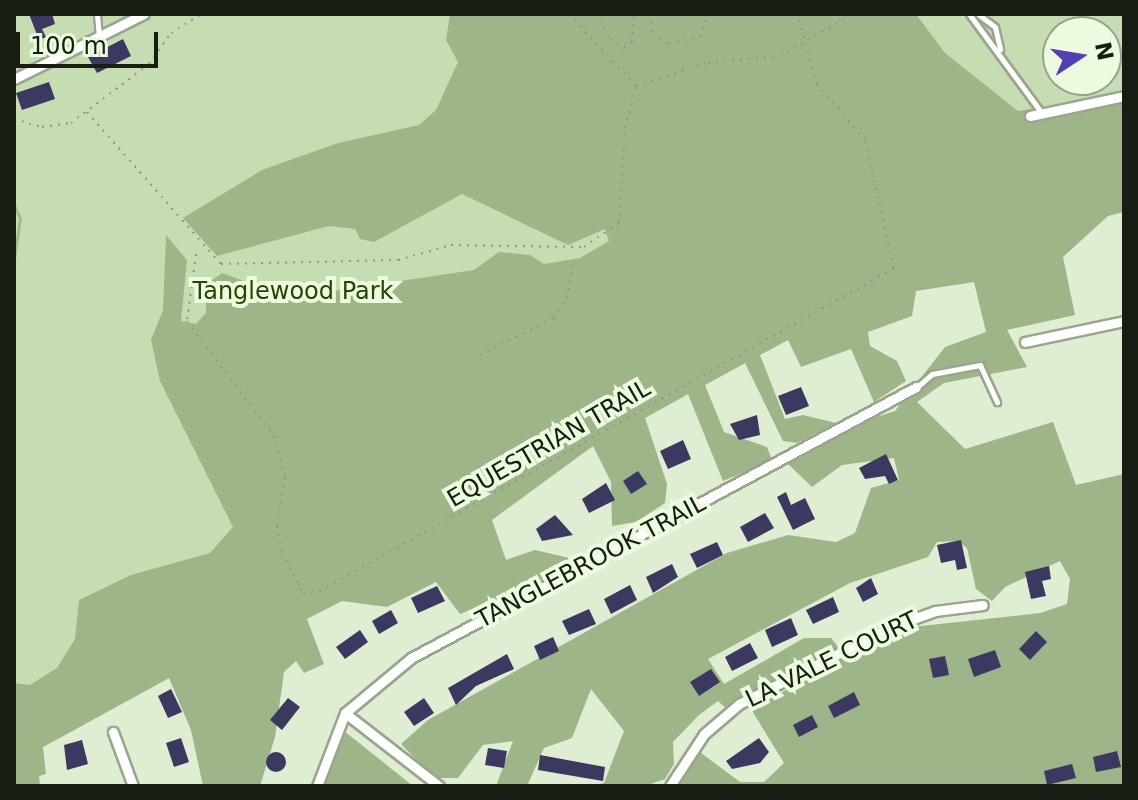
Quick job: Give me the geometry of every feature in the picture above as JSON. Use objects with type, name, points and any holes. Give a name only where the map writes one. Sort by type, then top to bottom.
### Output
[{"type":"street","points":[[14,79],[144,14]]},
{"type":"street","points":[[1030,116],[1124,96]]},
{"type":"street","points":[[1025,342],[1124,321]]},
{"type":"street","name":"TANGLEBROOK TRAIL","points":[[317,786],[345,713],[411,658],[916,387]]},
{"type":"street","name":"LA VALE COURT","points":[[670,786],[704,734],[739,704],[891,627],[935,611],[983,605]]},
{"type":"street","points":[[345,713],[439,786]]},
{"type":"street","points":[[113,732],[133,786]]},
{"type":"lane","points":[[97,14],[99,36]]},
{"type":"lane","points":[[969,14],[1000,50],[1042,113]]},
{"type":"lane","points":[[978,14],[995,27],[1000,50]]},
{"type":"lane","points":[[916,387],[932,374],[980,365],[997,402]]},
{"type":"path","points":[[14,119],[56,126],[87,112],[149,64],[171,33],[201,14]]},
{"type":"path","points":[[569,14],[636,86]]},
{"type":"path","points":[[596,14],[610,39],[624,48],[632,42],[634,14]]},
{"type":"path","points":[[650,14],[653,34],[669,44],[700,37],[708,14]]},
{"type":"path","name":"EQUESTRIAN TRAIL","points":[[196,254],[187,321],[223,376],[279,450],[285,477],[278,537],[296,581],[308,594],[615,428],[708,368],[887,275],[895,261],[865,140],[829,105],[803,45],[797,14]]},
{"type":"path","points":[[636,86],[708,63],[780,56],[853,14]]},
{"type":"path","points":[[615,229],[626,118],[636,86]]},
{"type":"path","points":[[87,112],[221,264],[398,260],[451,245],[574,248],[615,229]]},
{"type":"path","points":[[615,229],[620,234]]},
{"type":"path","points":[[480,355],[554,318],[567,298],[573,265]]},
{"type":"green space","name":"Tanglewood Park","points":[[14,14],[1124,14],[1124,103],[903,277],[14,763]]},
{"type":"green space","points":[[450,14],[916,14],[945,53],[1018,111],[1124,96],[1124,212],[1108,216],[1063,257],[1075,315],[1007,330],[1027,367],[944,383],[917,402],[965,449],[1053,422],[1076,485],[1124,474],[1124,786],[679,786],[697,750],[740,782],[764,782],[784,763],[751,709],[860,650],[912,627],[1040,613],[1067,604],[1070,579],[1060,561],[1005,587],[992,601],[976,589],[967,548],[958,541],[937,542],[928,557],[850,583],[708,659],[724,684],[804,638],[831,638],[839,648],[728,710],[718,701],[699,715],[673,742],[674,764],[665,779],[645,786],[593,786],[604,783],[624,731],[591,689],[572,738],[544,748],[527,786],[496,786],[513,741],[483,745],[458,778],[434,778],[401,744],[428,720],[727,553],[788,535],[836,542],[855,533],[871,488],[899,480],[894,458],[842,465],[812,487],[788,464],[858,423],[895,411],[945,347],[986,332],[974,282],[916,291],[912,316],[868,332],[870,346],[897,361],[906,381],[874,402],[851,349],[801,367],[788,340],[760,355],[785,419],[803,415],[836,423],[797,443],[783,441],[745,363],[705,385],[724,432],[767,447],[772,460],[723,481],[688,394],[645,418],[667,484],[665,503],[636,522],[612,526],[611,482],[593,446],[492,520],[506,560],[535,550],[578,560],[567,571],[460,614],[436,582],[387,607],[342,601],[307,619],[324,664],[304,673],[296,661],[284,672],[275,737],[260,786],[203,786],[191,730],[169,678],[43,747],[46,774],[39,776],[40,786],[14,786],[14,683],[30,685],[57,668],[75,639],[79,600],[131,575],[210,553],[233,527],[160,381],[151,340],[163,310],[166,235],[187,260],[181,321],[196,324],[206,313],[206,285],[222,273],[265,289],[313,294],[474,270],[499,252],[530,255],[544,264],[580,258],[609,241],[605,229],[568,245],[462,194],[374,242],[360,239],[355,229],[329,226],[217,256],[183,218],[262,170],[338,143],[419,125],[436,110],[458,62],[446,40]]},
{"type":"green space","points":[[344,731],[413,786],[322,786]]},
{"type":"building","points":[[29,14],[52,14],[55,24],[42,29],[46,37],[39,40]]},
{"type":"building","points":[[123,39],[131,56],[97,73],[88,57]]},
{"type":"building","points":[[49,82],[55,99],[22,110],[16,93]]},
{"type":"building","points":[[801,387],[809,406],[786,415],[778,396]]},
{"type":"building","points":[[757,415],[760,435],[739,440],[730,424]]},
{"type":"building","points":[[683,440],[691,459],[668,469],[660,451]]},
{"type":"building","points":[[886,454],[898,480],[889,484],[885,476],[865,479],[859,468]]},
{"type":"building","points":[[638,471],[647,484],[631,494],[623,481]]},
{"type":"building","points":[[606,483],[615,500],[589,513],[582,499]]},
{"type":"building","points":[[786,492],[791,505],[805,498],[815,519],[793,530],[777,497]]},
{"type":"building","points":[[765,513],[774,528],[748,542],[740,527]]},
{"type":"building","points":[[555,515],[573,535],[542,541],[536,529]]},
{"type":"building","points":[[961,540],[967,568],[957,570],[955,560],[941,563],[937,545]]},
{"type":"building","points":[[717,542],[723,555],[697,568],[690,554]]},
{"type":"building","points":[[672,564],[678,577],[653,593],[646,577]]},
{"type":"building","points":[[1049,566],[1051,579],[1042,581],[1046,596],[1031,599],[1025,572]]},
{"type":"building","points":[[871,578],[878,594],[863,602],[856,588]]},
{"type":"building","points":[[630,585],[637,600],[611,614],[604,599]]},
{"type":"building","points":[[437,586],[445,601],[418,613],[411,598]]},
{"type":"building","points":[[833,597],[839,612],[813,624],[806,610]]},
{"type":"building","points":[[589,609],[596,624],[569,635],[562,621]]},
{"type":"building","points":[[391,610],[398,623],[379,634],[372,621]]},
{"type":"building","points":[[791,618],[798,635],[772,647],[765,630]]},
{"type":"building","points":[[360,630],[368,642],[345,659],[336,647]]},
{"type":"building","points":[[1036,631],[1047,642],[1030,660],[1019,649]]},
{"type":"building","points":[[553,637],[559,651],[540,660],[534,646]]},
{"type":"building","points":[[750,643],[758,658],[732,671],[725,657]]},
{"type":"building","points":[[995,650],[1001,667],[974,677],[968,659]]},
{"type":"building","points":[[507,654],[514,669],[476,686],[456,705],[448,688]]},
{"type":"building","points":[[945,656],[949,675],[933,678],[929,659]]},
{"type":"building","points":[[711,669],[720,682],[699,696],[690,682]]},
{"type":"building","points":[[171,689],[182,712],[168,718],[158,696]]},
{"type":"building","points":[[854,692],[860,705],[834,718],[828,706]]},
{"type":"building","points":[[288,698],[300,707],[282,730],[270,720]]},
{"type":"building","points":[[424,698],[434,713],[414,726],[404,712]]},
{"type":"building","points":[[812,715],[818,727],[799,737],[793,725]]},
{"type":"building","points":[[181,738],[189,762],[174,767],[166,743]]},
{"type":"building","points":[[759,738],[769,752],[760,763],[732,769],[726,761]]},
{"type":"building","points":[[82,740],[88,764],[67,770],[64,745]]},
{"type":"building","points":[[488,748],[507,751],[504,768],[485,765]]},
{"type":"building","points":[[1117,751],[1121,767],[1096,772],[1093,757]]},
{"type":"building","points":[[272,752],[280,752],[286,762],[280,772],[272,772],[266,766],[266,758]]},
{"type":"building","points":[[540,755],[605,767],[603,781],[538,770]]},
{"type":"building","points":[[1072,764],[1076,778],[1047,785],[1044,771]]},
{"type":"waterway","points":[[827,14],[836,18]]},
{"type":"waterway","points":[[14,205],[20,218],[14,259]]}]
